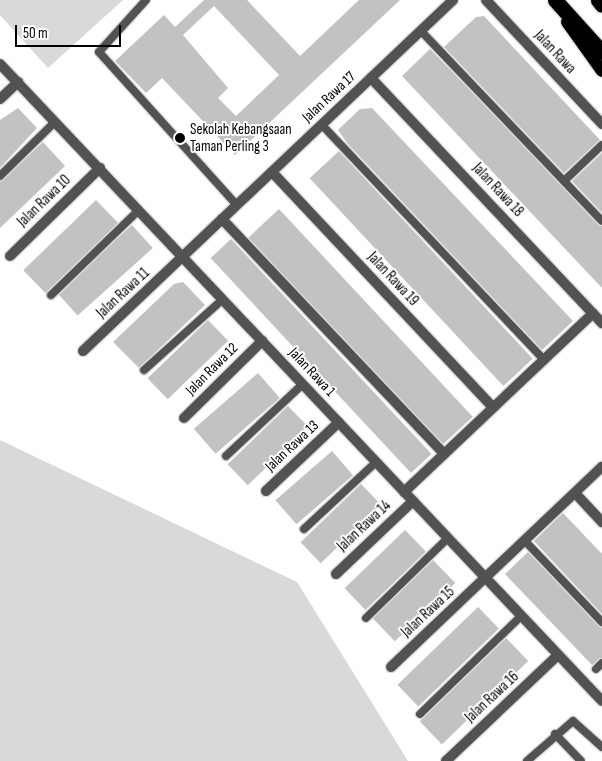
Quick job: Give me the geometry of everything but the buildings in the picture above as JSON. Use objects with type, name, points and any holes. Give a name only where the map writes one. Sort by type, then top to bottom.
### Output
[{"type":"highway","points":[[553,0],[602,52]]},
{"type":"highway","points":[[598,0],[602,4]]},
{"type":"main road","points":[[553,0],[602,71]]},
{"type":"street","name":"Jalan Rawa 17","points":[[183,256],[453,0]]},
{"type":"street","name":"Jalan Rawa","points":[[486,0],[602,124]]},
{"type":"street","name":"Jalan Rawa 1","points":[[0,64],[602,702]]},
{"type":"street","name":"Jalan Rawa 18","points":[[371,78],[602,323]]},
{"type":"street","points":[[0,99],[18,82]]},
{"type":"street","name":"Jalan Rawa 10","points":[[10,256],[100,168]]},
{"type":"street","name":"Jalan Rawa 19","points":[[272,172],[493,407]]},
{"type":"street","points":[[222,219],[444,454]]},
{"type":"street","name":"Jalan Rawa 11","points":[[83,350],[183,256]]},
{"type":"street","points":[[404,492],[593,313]]},
{"type":"street","name":"Jalan Rawa 12","points":[[184,418],[262,341]]},
{"type":"street","name":"Jalan Rawa 13","points":[[266,491],[339,422]]},
{"type":"street","name":"Jalan Rawa 15","points":[[391,667],[602,467]]},
{"type":"street","points":[[575,493],[602,522]]},
{"type":"street","name":"Jalan Rawa 14","points":[[336,574],[413,500]]},
{"type":"street","name":"Jalan Rawa 16","points":[[446,761],[558,655]]},
{"type":"lane","points":[[146,0],[99,52],[237,204]]},
{"type":"lane","points":[[421,31],[602,221]]},
{"type":"lane","points":[[0,176],[55,122]]},
{"type":"lane","points":[[322,125],[544,360]]},
{"type":"lane","points":[[564,181],[602,145]]},
{"type":"lane","points":[[51,295],[139,210]]},
{"type":"lane","points":[[144,370],[222,299]]},
{"type":"lane","points":[[226,456],[303,384]]},
{"type":"lane","points":[[304,529],[376,462]]},
{"type":"lane","points":[[366,618],[448,538]]},
{"type":"lane","points":[[525,540],[602,622]]},
{"type":"lane","points":[[420,714],[522,616]]},
{"type":"lane","points":[[596,669],[602,663]]},
{"type":"lane","points":[[527,761],[569,722],[577,722],[602,747]]},
{"type":"lane","points":[[555,734],[581,761]]},
{"type":"shaded area","points":[[0,0],[123,0],[48,68],[0,15]]},
{"type":"shaded area","points":[[0,440],[297,582],[408,761],[0,761]]},
{"type":"place","name":"Sekolah Kebangsaan Taman Perling 3","points":[[180,138]]}]
